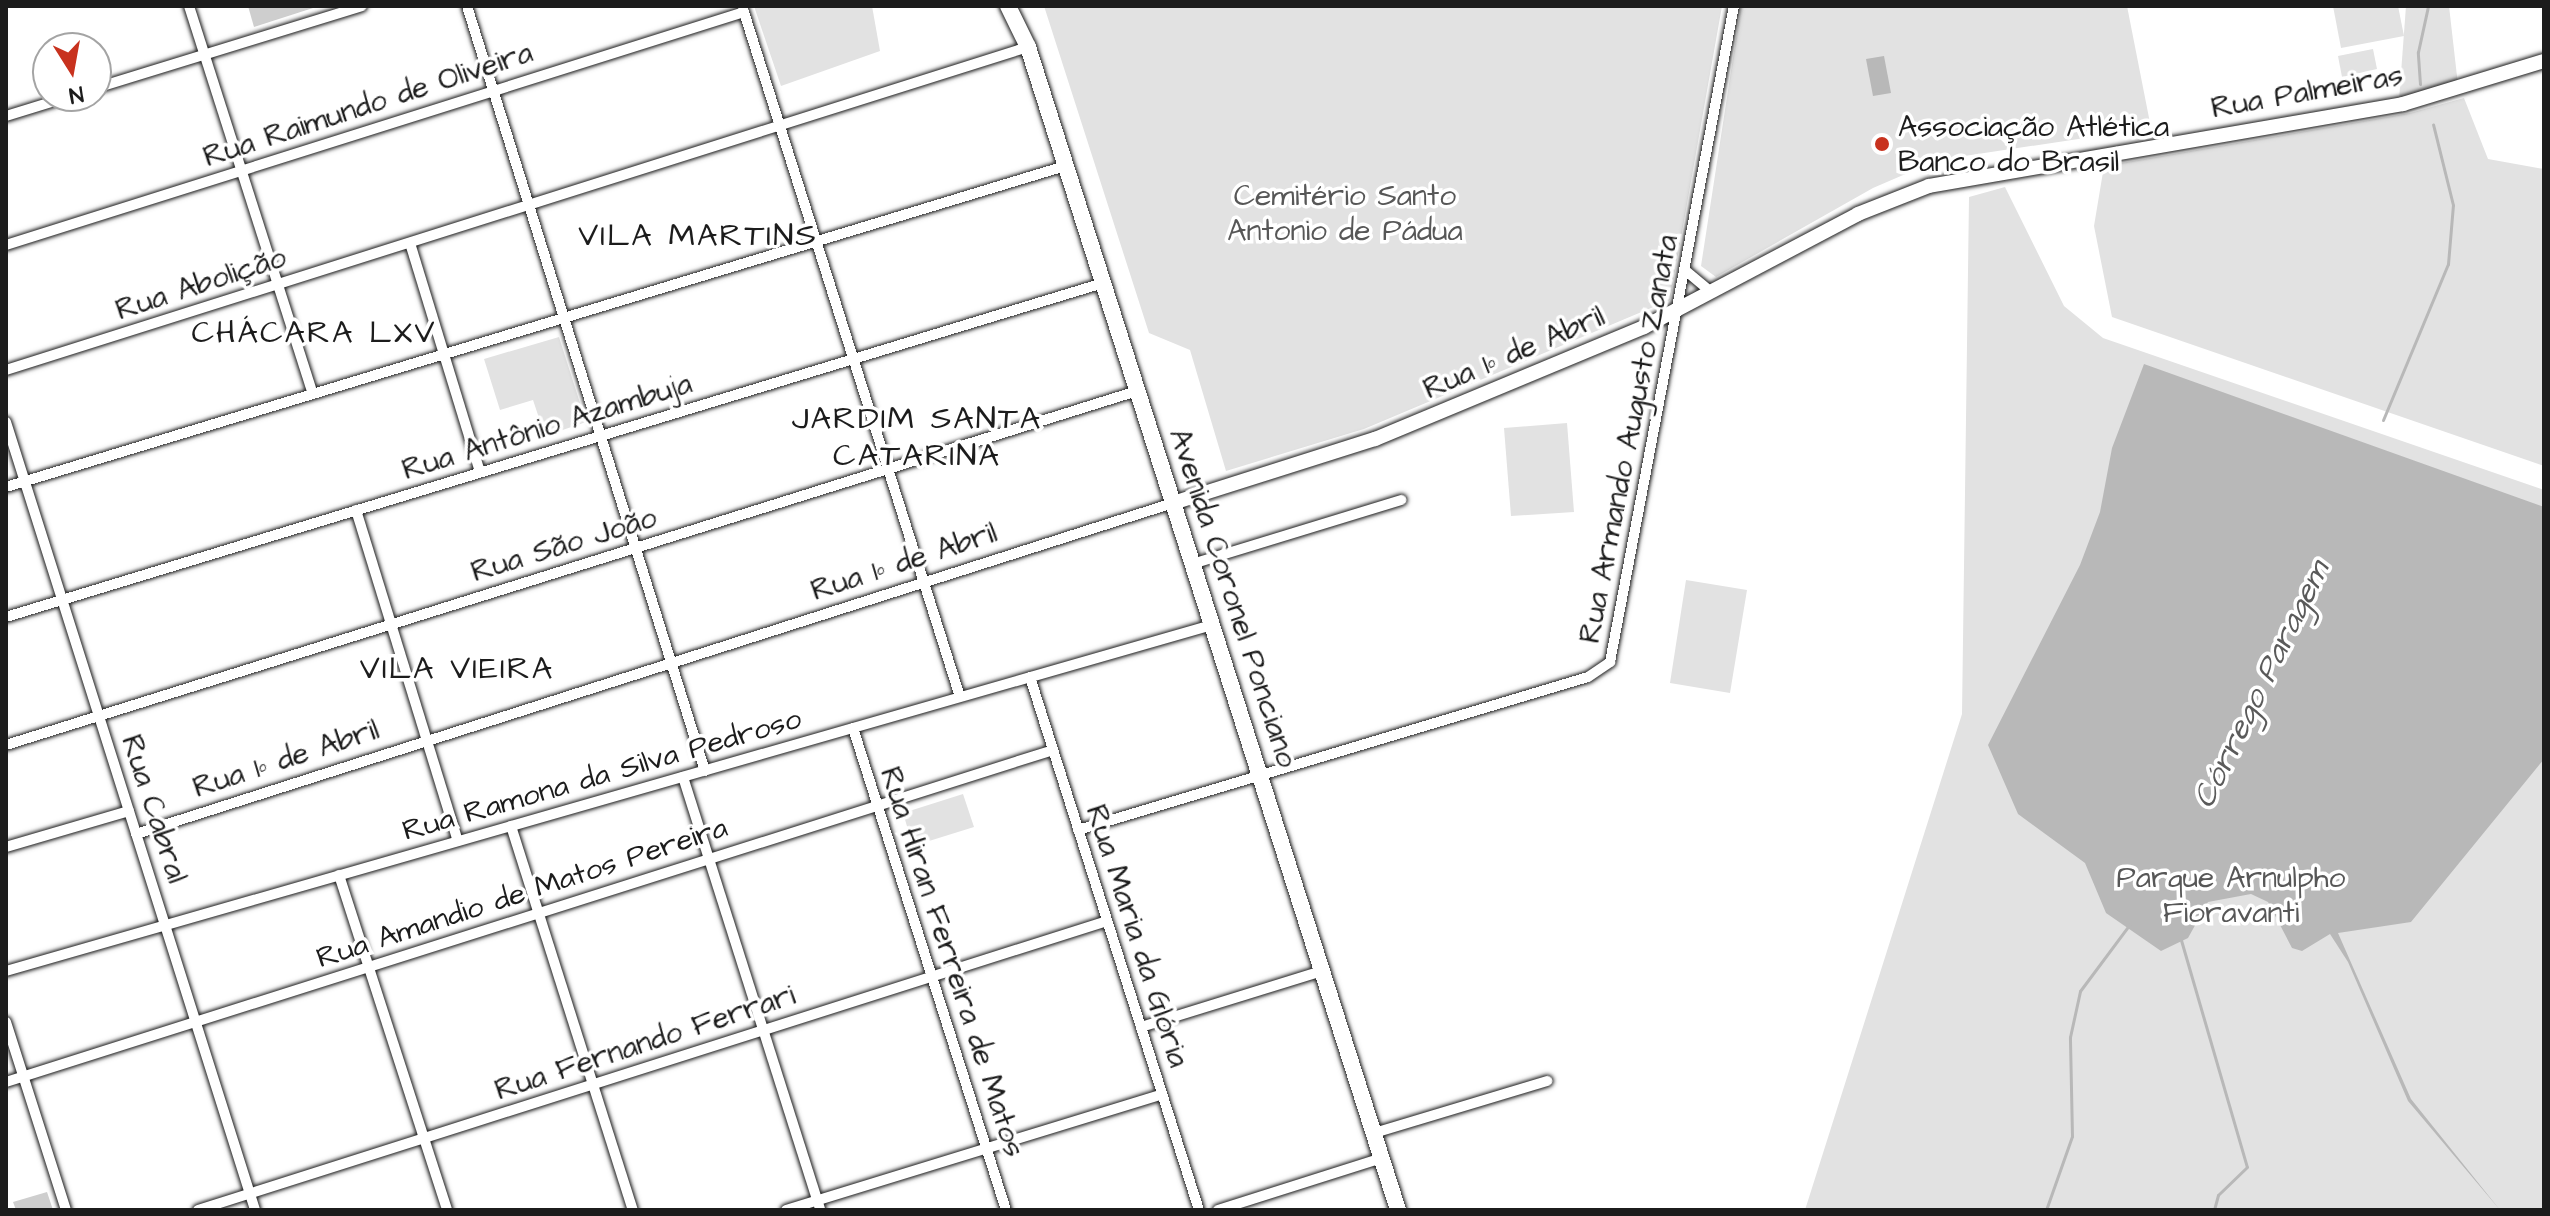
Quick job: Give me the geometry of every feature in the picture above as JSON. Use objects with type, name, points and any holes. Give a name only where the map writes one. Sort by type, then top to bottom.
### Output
[{"type":"main road","name":"Avenida Coronel Ponciano","points":[[1008,6],[1028,47],[1398,1210]]},
{"type":"street","points":[[189,6],[313,394]]},
{"type":"street","points":[[112,83],[362,6]]},
{"type":"street","points":[[467,6],[705,771]]},
{"type":"street","name":"Rua Armando Augusto Zanata","points":[[1078,830],[1588,677],[1610,662],[1734,6]]},
{"type":"street","points":[[743,9],[960,697]]},
{"type":"street","name":"Rua Raimundo de Oliveira","points":[[6,245],[743,9]]},
{"type":"street","name":"Rua Abolição","points":[[6,370],[1028,47]]},
{"type":"street","name":"Rua Palmeiras","points":[[1677,312],[1858,214],[1929,186],[2403,104],[2544,61]]},
{"type":"street","points":[[6,116],[32,108]]},
{"type":"street","points":[[6,487],[1065,166]]},
{"type":"street","points":[[410,243],[480,472]]},
{"type":"street","points":[[1686,271],[1711,292]]},
{"type":"street","name":"Rua Antônio Azambuja","points":[[6,617],[1103,283]]},
{"type":"street","name":"Rua 1º de Abril","points":[[136,834],[1375,439],[1677,312]]},
{"type":"street","name":"Rua São João","points":[[6,745],[1137,391]]},
{"type":"street","name":"Rua Cabral","points":[[6,422],[255,1210]]},
{"type":"street","points":[[1192,564],[1401,500]]},
{"type":"street","points":[[356,510],[458,841]]},
{"type":"street","name":"Rua Ramona da Silva Pedroso","points":[[6,971],[1212,625]]},
{"type":"street","name":"Rua Maria da Glória","points":[[1030,677],[1199,1210]]},
{"type":"street","name":"Rua Hiran Ferreira de Matos","points":[[853,728],[1006,1210]]},
{"type":"street","name":"Rua Amandio de Matos Pereira","points":[[6,1082],[1053,750]]},
{"type":"street","points":[[683,777],[706,860],[818,1205]]},
{"type":"street","points":[[6,847],[129,811]]},
{"type":"street","points":[[511,826],[633,1210]]},
{"type":"street","points":[[339,875],[447,1210]]},
{"type":"street","name":"Rua Fernando Ferrari","points":[[198,1210],[1107,921]]},
{"type":"street","points":[[1141,1027],[1322,971]]},
{"type":"street","points":[[6,1022],[66,1210]]},
{"type":"street","points":[[1374,1133],[1547,1081]]},
{"type":"street","points":[[786,1210],[818,1205],[986,1147],[1162,1094]]},
{"type":"street","points":[[1218,1210],[1382,1158]]},
{"type":"green space","points":[[754,6],[872,6],[880,51],[781,86]]},
{"type":"green space","name":"Cemitério Santo Antonio de Pádua","points":[[1044,6],[1722,6],[1670,300],[1364,429],[1226,471],[1190,350],[1149,333]]},
{"type":"green space","name":"Associação Atlética Banco do Brasil","points":[[1741,6],[2127,6],[2151,128],[1938,160],[1873,188],[1716,277],[1701,266]]},
{"type":"green space","points":[[2333,6],[2398,6],[2404,36],[2341,48]]},
{"type":"green space","points":[[2406,6],[2449,6],[2458,85],[2399,100]]},
{"type":"green space","points":[[2373,49],[2377,69],[2342,77],[2338,56]]},
{"type":"green space","points":[[2464,98],[2488,159],[2544,169],[2544,466],[2112,317],[2094,226],[2104,166],[2410,113]]},
{"type":"green space","name":"Parque Arnulpho Fioravanti","points":[[2005,187],[2064,306],[2103,338],[2544,490],[2544,1210],[1805,1210],[1962,714],[1969,197]]},
{"type":"green space","points":[[559,337],[586,422],[545,436],[533,400],[500,410],[484,359]]},
{"type":"green space","points":[[1567,423],[1574,512],[1511,516],[1504,428]]},
{"type":"green space","points":[[1686,580],[1747,590],[1730,693],[1670,683]]},
{"type":"green space","points":[[963,794],[974,827],[913,846],[903,813]]},
{"type":"water","points":[[1884,56],[1891,93],[1873,96],[1866,59]]},
{"type":"water","points":[[2144,364],[2544,507],[2544,759],[2411,922],[2338,933],[2411,1099],[2500,1210],[2408,1101],[2348,962],[2330,934],[2302,951],[2292,948],[2268,902],[2251,894],[2208,902],[2188,938],[2161,951],[2106,913],[2085,863],[2018,814],[1988,745],[2080,565],[2100,512],[2112,448]]},
{"type":"building","points":[[248,6],[312,6],[313,8],[254,27]]},
{"type":"building","points":[[47,1192],[53,1210],[16,1210],[13,1202]]},
{"type":"waterway","name":"Córrego Paragem","points":[[2420,84],[2418,52],[2428,6]]},
{"type":"waterway","name":"Córrego Paragem","points":[[2383,420],[2448,264],[2453,205],[2433,124]]},
{"type":"waterway","points":[[2046,1210],[2072,1136],[2070,1037],[2080,991],[2130,924]]},
{"type":"waterway","name":"Córrego Paragem","points":[[2181,940],[2247,1167],[2218,1195],[2214,1210]]},
{"type":"place","name":"Associação Atlética Banco do Brasil","points":[[1882,144]]},
{"type":"district","name":"VILA MARTINS","points":[[698,236]]},
{"type":"district","name":"CHÁCARA LXV","points":[[314,333]]},
{"type":"district","name":"JARDIM SANTA CATARINA","points":[[917,438]]},
{"type":"district","name":"VILA VIEIRA","points":[[457,669]]}]
